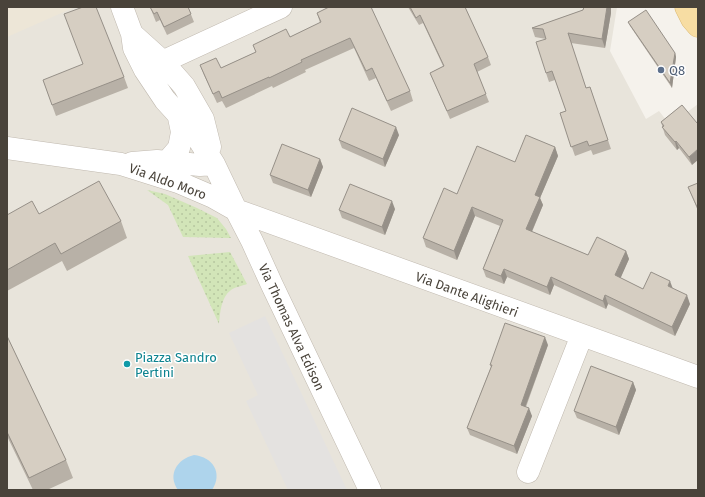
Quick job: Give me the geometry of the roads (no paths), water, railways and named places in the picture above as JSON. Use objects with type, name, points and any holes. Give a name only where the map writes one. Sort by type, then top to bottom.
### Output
[{"type":"main road","points":[[686,7],[692,19],[698,26]]},
{"type":"street","name":"Via Thomas Alva Edison","points":[[122,7],[132,34],[134,48],[154,66],[184,86],[203,119],[214,164]]},
{"type":"street","points":[[154,66],[281,7]]},
{"type":"street","name":"Via Thomas Alva Edison","points":[[154,66],[165,100],[194,132],[214,164],[370,490]]},
{"type":"street","points":[[167,162],[179,148],[182,132],[178,113]]},
{"type":"street","name":"Via Aldo Moro","points":[[7,148],[121,164],[178,182],[213,197],[236,210]]},
{"type":"street","name":"Via Aldo Moro","points":[[121,164],[157,161],[200,165],[214,164]]},
{"type":"street","name":"Via Dante Alighieri","points":[[236,210],[698,377]]},
{"type":"street","points":[[528,472],[582,335]]},
{"type":"water","points":[[194,455],[201,456],[211,462],[214,467],[216,478],[212,490],[178,490],[173,479],[176,468],[183,460]]},
{"type":"place","name":"Q8","points":[[661,70]]},
{"type":"place","name":"Piazza Sandro Pertini","points":[[127,364]]}]
